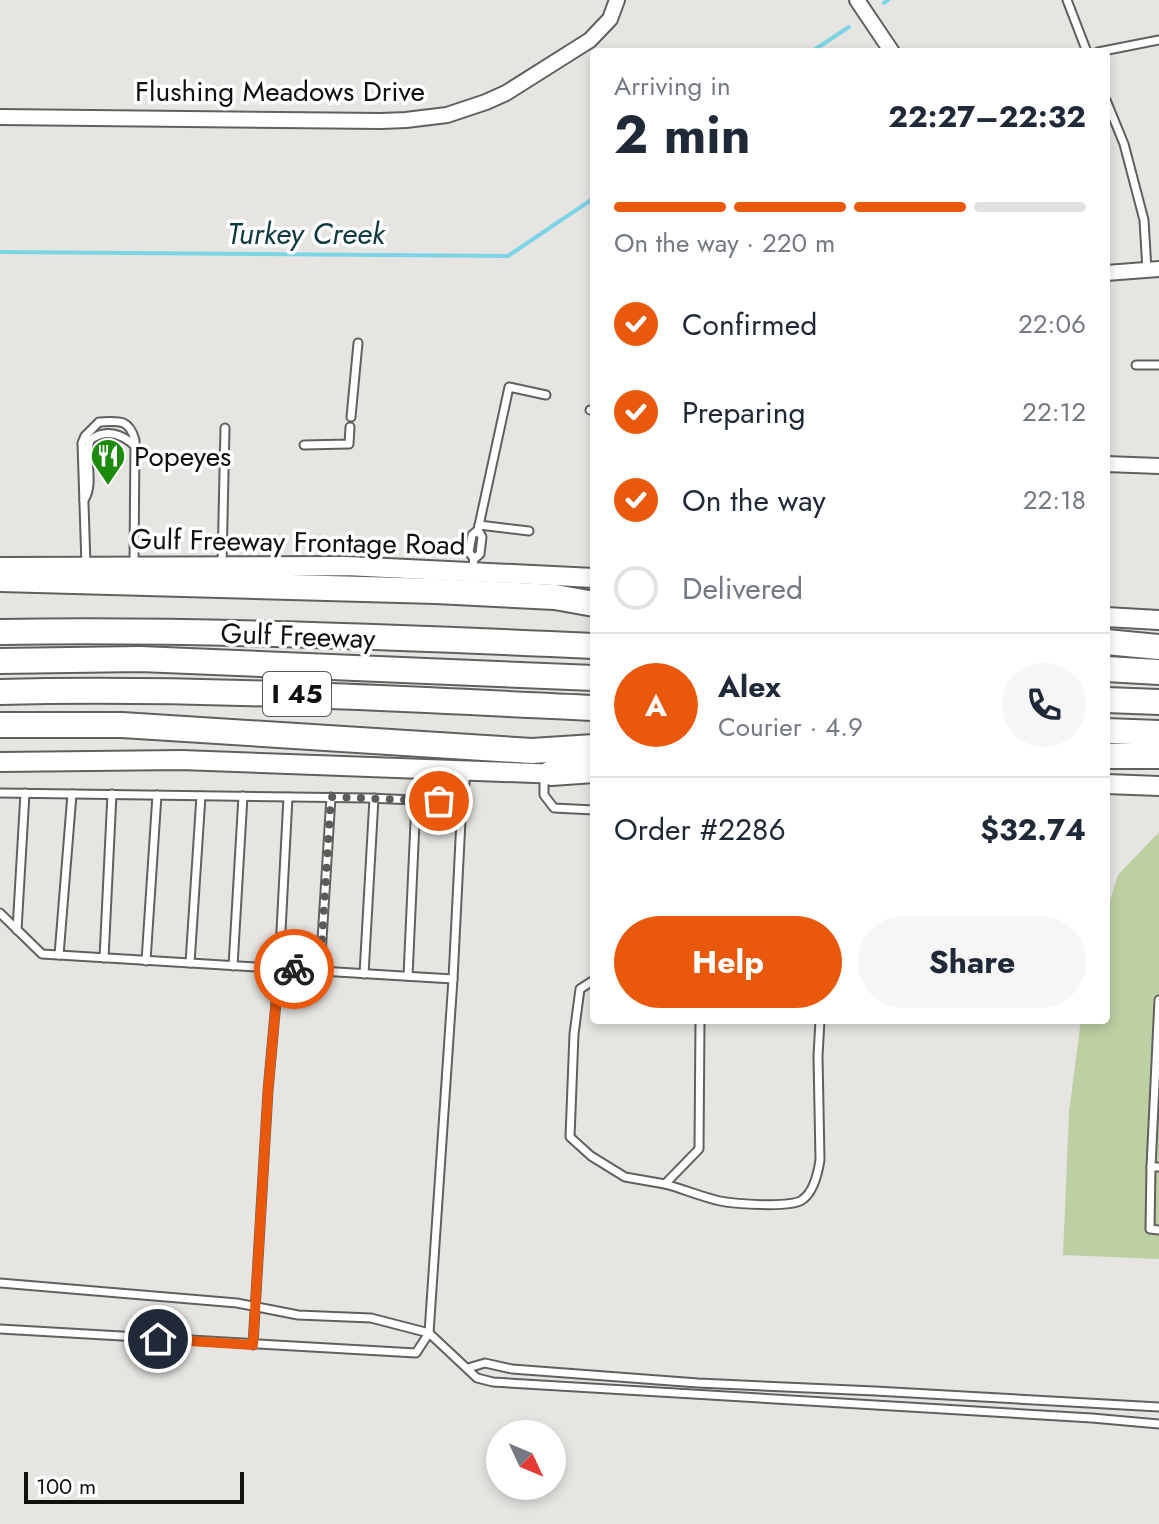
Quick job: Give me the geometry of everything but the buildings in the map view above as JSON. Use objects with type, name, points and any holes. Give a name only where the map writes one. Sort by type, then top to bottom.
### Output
[{"type":"highway","points":[[0,579],[436,591],[555,597],[590,603]]},
{"type":"highway","name":"Gulf Freeway","points":[[0,632],[353,635],[590,646]]},
{"type":"highway","points":[[1110,642],[1159,647]]},
{"type":"highway","name":"Gulf Freeway","points":[[0,661],[140,659],[590,678]]},
{"type":"highway","points":[[1110,669],[1159,672]]},
{"type":"highway","name":"Gulf Freeway","points":[[0,692],[248,692],[590,708]]},
{"type":"highway","points":[[1110,700],[1159,702]]},
{"type":"highway","points":[[0,725],[122,725],[532,751],[590,747]]},
{"type":"highway","points":[[1110,731],[1159,733]]},
{"type":"highway","points":[[1110,756],[1159,756]]},
{"type":"highway","points":[[548,773],[590,772]]},
{"type":"main road","name":"Gulf Freeway Frontage Road","points":[[0,567],[473,566],[590,578]]},
{"type":"main road","points":[[1110,617],[1159,620]]},
{"type":"main road","points":[[0,762],[181,760],[548,773]]},
{"type":"main road","points":[[1110,784],[1159,786]]},
{"type":"street","points":[[857,0],[889,48]]},
{"type":"street","name":"Flushing Meadows Drive","points":[[0,117],[381,121],[447,115],[506,93],[581,46],[602,29],[617,2]]},
{"type":"street","points":[[1110,273],[1153,269]]},
{"type":"street","points":[[1110,464],[1159,466]]},
{"type":"lane","points":[[1067,0],[1085,48]]},
{"type":"lane","points":[[1110,50],[1159,40]]},
{"type":"lane","points":[[1110,110],[1124,144],[1153,269]]},
{"type":"lane","points":[[351,417],[358,343]]},
{"type":"lane","points":[[1136,365],[1159,365]]},
{"type":"lane","points":[[473,566],[480,554],[482,537],[479,528],[509,387],[546,395]]},
{"type":"lane","points":[[86,567],[82,443],[99,422],[119,421],[134,433],[134,566]]},
{"type":"lane","points":[[304,445],[349,444],[350,427]]},
{"type":"lane","points":[[222,566],[225,428]]},
{"type":"lane","points":[[84,500],[89,493],[87,462],[90,440],[98,434],[115,434],[135,446]]},
{"type":"lane","points":[[479,528],[529,531]]},
{"type":"lane","points":[[0,1329],[416,1353],[429,1333],[466,770]]},
{"type":"lane","points":[[548,773],[544,795],[554,808],[590,810]]},
{"type":"lane","points":[[0,793],[331,797],[463,802]]},
{"type":"lane","points":[[17,930],[25,793]]},
{"type":"lane","points":[[59,955],[72,794]]},
{"type":"lane","points":[[104,958],[112,794]]},
{"type":"lane","points":[[146,961],[157,795]]},
{"type":"lane","points":[[190,963],[201,796]]},
{"type":"lane","points":[[233,966],[243,796]]},
{"type":"lane","points":[[253,1345],[288,797]]},
{"type":"lane","points":[[320,971],[331,797]]},
{"type":"lane","points":[[364,974],[374,798]]},
{"type":"lane","points":[[408,976],[416,800]]},
{"type":"lane","points":[[0,913],[42,954],[453,979]]},
{"type":"lane","points":[[590,983],[580,989],[574,1034],[570,1137],[591,1156],[625,1177],[665,1184],[720,1201],[784,1205],[802,1200],[813,1186],[820,1160],[820,1024]]},
{"type":"lane","points":[[1159,1000],[1155,1167],[1150,1229],[1159,1230]]},
{"type":"lane","points":[[665,1184],[699,1149],[700,1024]]},
{"type":"lane","points":[[0,1283],[237,1303],[298,1315],[371,1318],[429,1333],[477,1378],[493,1382],[1159,1424]]},
{"type":"lane","points":[[468,1368],[485,1363],[512,1369],[774,1387],[1159,1407]]},
{"type":"lane","points":[[774,1387],[774,1399]]},
{"type":"lane","points":[[1007,1413],[1010,1399]]},
{"type":"green space","points":[[1159,832],[1159,1259],[1063,1255],[1069,1112],[1080,1024],[1110,1024],[1110,901],[1118,875]]},
{"type":"waterway","name":"Turkey Creek","points":[[884,3],[888,0]]},
{"type":"waterway","name":"Turkey Creek","points":[[817,48],[849,27]]},
{"type":"waterway","name":"Turkey Creek","points":[[0,252],[508,256],[590,201]]},
{"type":"way so far","points":[[294,969],[320,971],[331,797],[439,801]]},
{"type":"place","name":"Popeyes","points":[[108,487]]},
{"type":"route","points":[[158,1339],[253,1345],[268,1091],[279,969],[294,969]]}]
